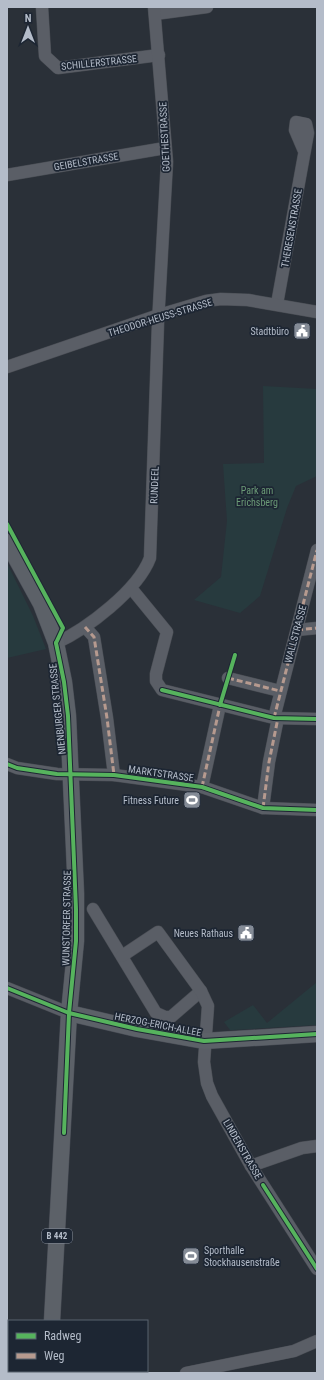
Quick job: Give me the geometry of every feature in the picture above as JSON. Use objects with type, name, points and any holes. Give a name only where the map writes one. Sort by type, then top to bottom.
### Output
[{"type":"main road","name":"NIENBURGER STRASSE","points":[[7,542],[41,604],[56,643],[64,682],[68,716],[71,774]]},
{"type":"main road","name":"WUNSTORFER STRASSE","points":[[52,1320],[69,1013],[76,941],[71,774]]},
{"type":"main road","name":"HERZOG-ERICH-ALLEE","points":[[69,1013],[137,1029],[204,1041],[317,1034]]},
{"type":"street","name":"SCHILLERSTRASSE","points":[[42,7],[45,56],[58,68],[159,55]]},
{"type":"street","points":[[155,11],[207,7]]},
{"type":"street","name":"GOETHESTRASSE","points":[[155,11],[167,162],[159,315]]},
{"type":"street","name":"GEIBELSTRASSE","points":[[7,175],[165,148]]},
{"type":"street","name":"THERESENSTRASSE","points":[[277,304],[304,151]]},
{"type":"street","name":"THEODOR-HEUSS-STRASSE","points":[[7,368],[159,315],[206,301],[221,299],[248,300],[317,312]]},
{"type":"street","name":"RUNDEEL","points":[[56,643],[72,636],[132,588],[146,569],[151,546],[159,315]]},
{"type":"street","name":"WALLSTRASSE","points":[[263,808],[280,691],[317,550]]},
{"type":"street","points":[[132,588],[167,632],[156,674],[156,681],[162,690],[276,718],[317,719]]},
{"type":"street","points":[[85,626],[94,638],[107,718],[114,775]]},
{"type":"street","points":[[297,630],[317,628]]},
{"type":"street","points":[[228,678],[280,691]]},
{"type":"street","points":[[202,787],[220,705]]},
{"type":"street","name":"MARKTSTRASSE","points":[[7,764],[17,768],[71,774],[114,775],[202,787],[263,808],[317,810]]},
{"type":"street","points":[[93,908],[156,1013],[165,1017],[171,1017],[201,991]]},
{"type":"street","name":"LINDENSTRASSE","points":[[122,956],[158,932],[201,991],[208,1006],[204,1041],[204,1062],[207,1083],[212,1096],[251,1166],[317,1269]]},
{"type":"street","points":[[7,988],[69,1013]]},
{"type":"street","points":[[251,1166],[302,1148],[317,1146]]},
{"type":"street","points":[[192,1372],[294,1351],[317,1342]]},
{"type":"green space","name":"Park am Erichsberg","points":[[263,386],[317,389],[317,476],[296,486],[287,508],[260,596],[240,613],[194,600],[221,577],[227,521],[223,464],[264,463]]},
{"type":"green space","points":[[7,563],[33,616],[46,649],[7,658]]},
{"type":"green space","points":[[317,982],[317,1025],[230,1030],[224,1022],[253,1005],[267,1023]]},
{"type":"marked path","points":[[274,718],[317,550]]},
{"type":"marked path","points":[[85,627],[94,637],[107,718],[114,775]]},
{"type":"marked path","points":[[297,630],[317,628]]},
{"type":"marked path","points":[[228,678],[280,691]]},
{"type":"marked path","points":[[202,787],[221,701]]},
{"type":"marked path","points":[[263,808],[269,762],[278,718]]},
{"type":"cycle path","points":[[7,524],[63,628],[56,643]]},
{"type":"cycle path","points":[[56,643],[64,682],[68,716],[76,909],[76,941],[69,1013],[64,1133]]},
{"type":"cycle path","points":[[220,705],[235,655]]},
{"type":"cycle path","points":[[162,690],[274,718],[317,719]]},
{"type":"cycle path","points":[[7,764],[17,768],[57,774],[114,775],[202,787],[263,808],[317,810]]},
{"type":"cycle path","points":[[7,988],[69,1013],[137,1029],[204,1041],[317,1034]]},
{"type":"cycle path","points":[[263,1185],[317,1269]]},
{"type":"place","name":"Stadtbüro","points":[[302,331]]},
{"type":"place","name":"Fitness Future","points":[[192,800]]},
{"type":"place","name":"Neues Rathaus","points":[[246,933]]},
{"type":"place","name":"Sporthalle Stockhausenstraße","points":[[191,1256]]}]
